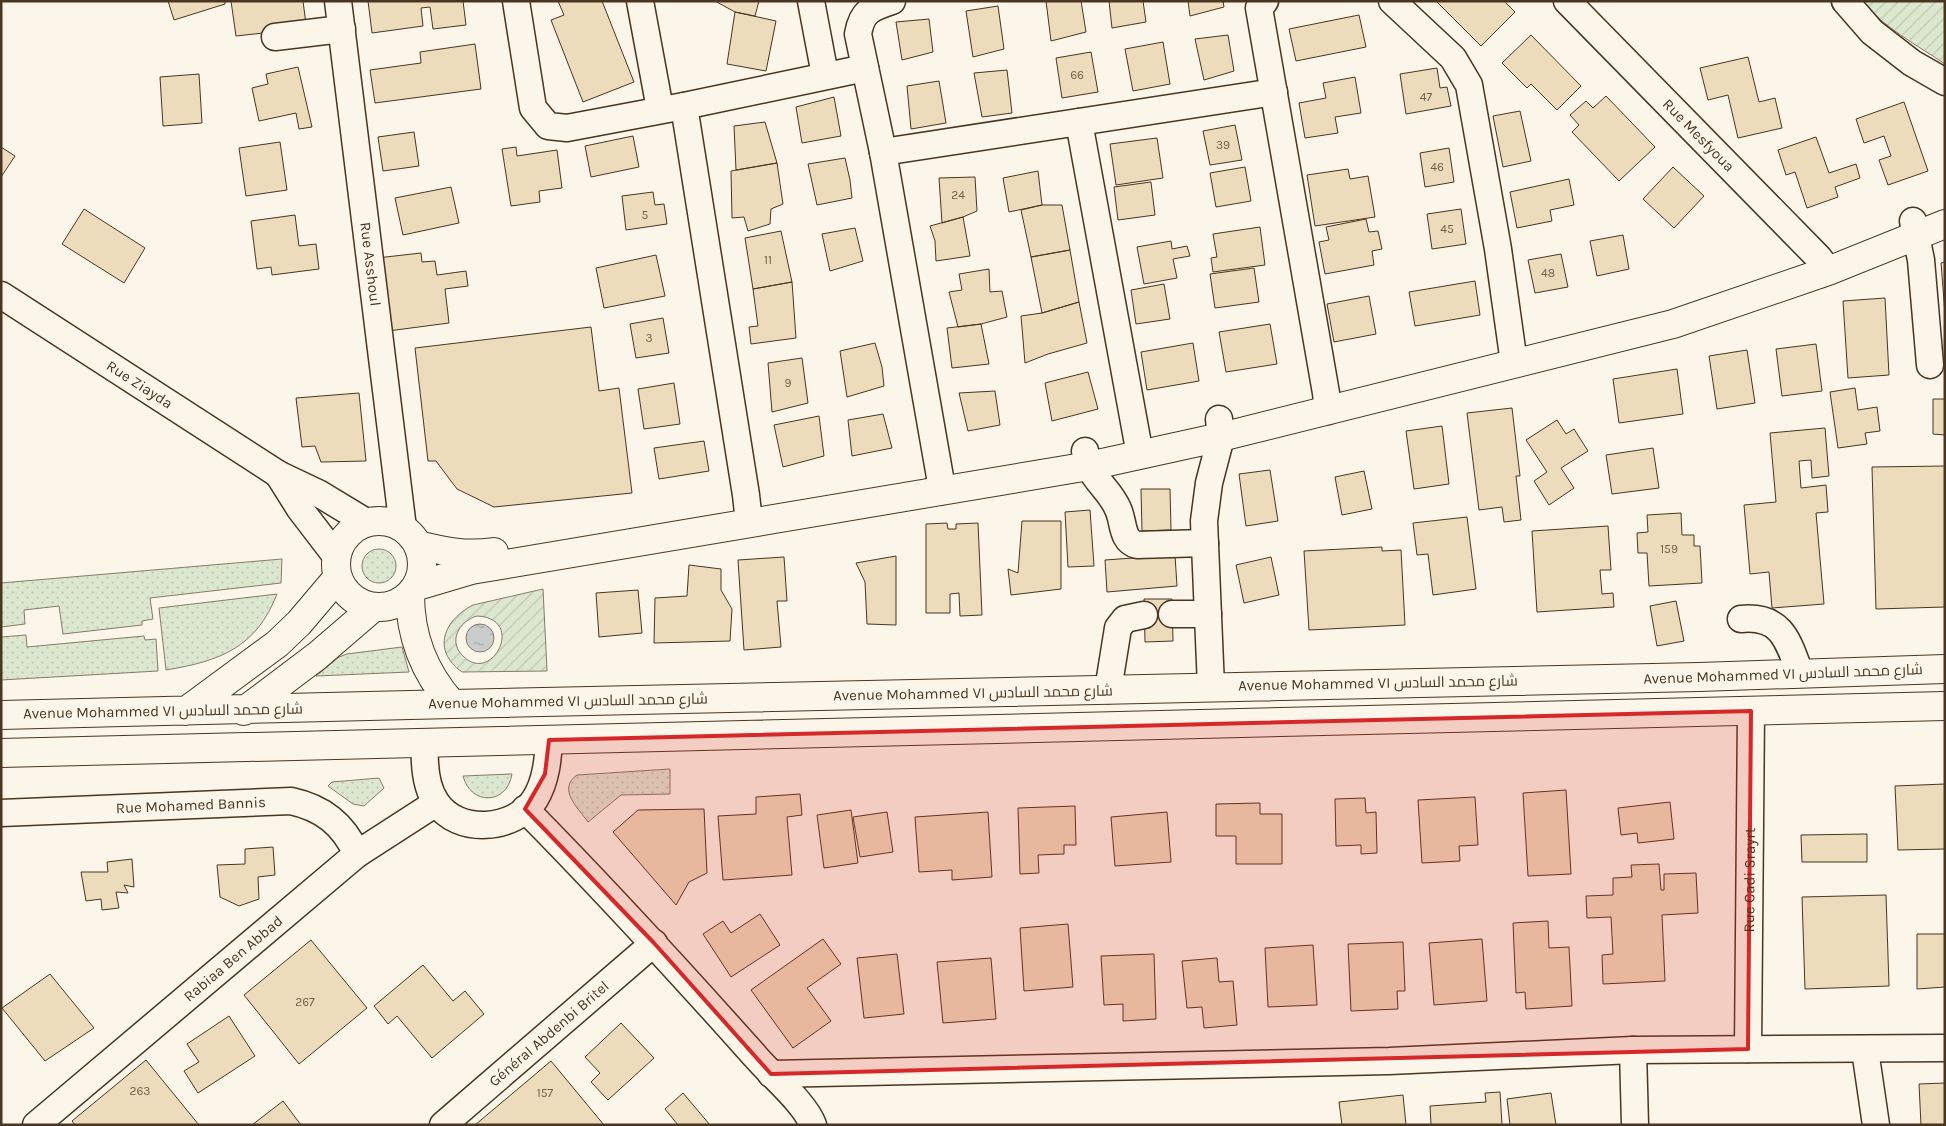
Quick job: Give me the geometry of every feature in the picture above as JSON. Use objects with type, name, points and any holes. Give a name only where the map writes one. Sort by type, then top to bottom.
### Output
[{"type":"main road","points":[[337,566],[345,591],[359,602],[374,607],[388,607],[400,602],[414,590],[471,570],[749,516],[1087,458],[1220,428],[1514,355],[1673,324],[1915,228],[1945,208]]},
{"type":"main road","points":[[1915,228],[1945,224]]},
{"type":"main road","points":[[186,711],[277,644],[299,622],[337,566],[342,542],[352,530],[366,522],[379,520],[392,522],[411,536],[453,554],[480,554],[749,516]]},
{"type":"main road","points":[[411,536],[422,565],[421,576],[414,590],[410,614],[419,654],[439,689],[452,704]]},
{"type":"main road","points":[[190,749],[310,661],[374,607]]},
{"type":"main road","name":"Avenue Mohammed VI شارع محمد السادس","points":[[1,715],[1689,677],[1945,669]]},
{"type":"main road","points":[[495,703],[497,741]]},
{"type":"main road","points":[[1,753],[1945,706]]},
{"type":"street","name":"Rue Asshoul","points":[[338,1],[411,536]]},
{"type":"street","points":[[516,1],[533,108],[548,126],[567,128],[865,68]]},
{"type":"street","points":[[640,1],[672,108],[749,516]]},
{"type":"street","points":[[811,1],[825,75]]},
{"type":"street","points":[[892,1],[866,12],[860,22],[858,34],[883,152],[941,484]]},
{"type":"street","points":[[1265,1],[1259,8],[1327,402]]},
{"type":"street","points":[[1392,1],[1453,58],[1469,85],[1494,220],[1514,355]]},
{"type":"street","name":"Rue Mesfyoua","points":[[1567,1],[1824,264]]},
{"type":"street","points":[[1845,1],[1872,32],[1912,63],[1945,82]]},
{"type":"street","points":[[275,37],[342,29]]},
{"type":"street","points":[[883,152],[1274,92]]},
{"type":"street","points":[[1079,122],[1139,446]]},
{"type":"street","points":[[1915,228],[1921,260],[1930,364]]},
{"type":"street","name":"Rue Ziayda","points":[[1,295],[278,474],[318,493],[366,522]]},
{"type":"street","points":[[1211,687],[1205,543],[1206,502],[1220,428]]},
{"type":"street","points":[[1087,458],[1114,500],[1121,516],[1125,538],[1130,542],[1137,545],[1205,543]]},
{"type":"street","name":"Rue Ziayda","points":[[278,474],[337,566]]},
{"type":"street","points":[[1108,690],[1118,628],[1124,619],[1144,614]]},
{"type":"street","points":[[1172,614],[1208,614]]},
{"type":"street","points":[[1742,619],[1767,620],[1780,629],[1789,642],[1800,673]]},
{"type":"street","name":"Rue Cadi Srayrt","points":[[1748,1049],[1752,711]]},
{"type":"street","points":[[424,743],[426,774],[436,803],[446,813],[458,820],[486,825],[514,818],[534,800],[545,774],[549,740]]},
{"type":"street","name":"Rue Mohamed Bannis","points":[[1,813],[290,801],[306,804],[332,818],[342,829],[357,854]]},
{"type":"street","name":"Rabiaa Ben Abbad","points":[[36,1125],[357,854],[436,803]]},
{"type":"street","points":[[525,809],[654,943],[771,1074],[804,1107],[813,1125]]},
{"type":"street","name":"Général Abdenbi Britel","points":[[443,1125],[654,943]]},
{"type":"street","points":[[771,1074],[1389,1061],[1633,1050],[1945,1048]]},
{"type":"street","points":[[1633,1050],[1635,1125]]},
{"type":"street","points":[[1865,1050],[1876,1125]]},
{"type":"highlighted area","points":[[1751,711],[1748,1049],[771,1074],[654,943],[525,809],[545,774],[549,740]]},
{"type":"green space","points":[[1862,1],[1945,1],[1945,64],[1880,20]]},
{"type":"green space","points":[[379,549],[391,554],[396,566],[391,578],[379,583],[367,578],[362,566],[367,554]]},
{"type":"green space","points":[[282,559],[281,583],[150,598],[153,619],[142,621],[142,625],[63,634],[59,606],[24,610],[25,624],[1,627],[1,583]]},
{"type":"green space","points":[[543,589],[547,671],[462,672],[452,663],[447,654],[444,645],[445,636],[455,619],[473,605]],"holes":[[[477,616],[492,619],[500,627],[502,637],[500,647],[494,656],[485,662],[475,663],[464,657],[456,645],[457,633],[460,627]]]},
{"type":"green space","points":[[277,594],[258,627],[234,649],[203,662],[166,670],[159,608]]},
{"type":"green space","points":[[26,635],[27,647],[144,636],[145,640],[156,639],[158,671],[1,680],[1,637]]},
{"type":"green space","points":[[402,647],[409,672],[316,676],[339,657],[347,654]]},
{"type":"green space","points":[[670,769],[670,794],[621,795],[588,822],[575,805],[569,792],[571,780],[577,775]]},
{"type":"green space","points":[[512,774],[509,784],[503,792],[489,798],[473,793],[467,786],[463,776]]},
{"type":"green space","points":[[379,778],[384,788],[364,806],[353,804],[328,786],[332,782]]},
{"type":"water","points":[[480,624],[490,628],[494,638],[490,648],[480,652],[470,648],[466,638],[470,628]]},
{"type":"building","points":[[168,1],[225,1],[225,4],[174,20]]},
{"type":"building","points":[[231,1],[303,1],[307,32],[282,31],[236,36]]},
{"type":"building","points":[[368,1],[463,1],[466,25],[433,29],[430,7],[421,8],[423,26],[372,33]]},
{"type":"building","points":[[558,1],[602,1],[634,82],[583,102],[551,20],[564,15]]},
{"type":"building","points":[[715,1],[759,1],[755,16],[735,12]]},
{"type":"building","points":[[1046,1],[1081,1],[1086,32],[1051,41]]},
{"type":"building","points":[[1109,1],[1143,1],[1146,22],[1112,28]]},
{"type":"building","points":[[1188,1],[1223,1],[1224,7],[1190,16]]},
{"type":"building","points":[[1436,1],[1504,1],[1515,12],[1481,46]]},
{"type":"building","points":[[998,6],[1004,49],[973,57],[966,11]]},
{"type":"building","points":[[735,12],[776,21],[766,71],[727,64]]},
{"type":"building","points":[[1359,15],[1366,47],[1296,61],[1289,29]]},
{"type":"building","points":[[929,19],[933,52],[902,60],[896,22]]},
{"type":"building","points":[[1228,35],[1234,71],[1204,80],[1195,39]]},
{"type":"building","points":[[1531,35],[1581,86],[1557,110],[1531,84],[1527,88],[1502,63]]},
{"type":"building","points":[[1163,42],[1170,84],[1133,91],[1125,49]]},
{"type":"building","points":[[475,44],[481,89],[375,103],[370,70],[421,63],[420,52]]},
{"type":"building","points":[[1091,52],[1098,92],[1062,98],[1056,58]]},
{"type":"building","points":[[1748,57],[1759,102],[1775,98],[1782,128],[1738,138],[1728,95],[1708,100],[1700,68]]},
{"type":"building","points":[[298,67],[312,127],[299,129],[296,113],[259,121],[252,88],[268,84],[266,74]]},
{"type":"building","points":[[1437,68],[1440,88],[1447,87],[1451,106],[1406,114],[1400,74]]},
{"type":"building","points":[[1007,70],[1012,113],[982,117],[974,73]]},
{"type":"building","points":[[199,74],[202,123],[163,126],[160,77]]},
{"type":"building","points":[[1355,77],[1361,113],[1335,117],[1338,133],[1305,138],[1299,103],[1326,98],[1323,83]]},
{"type":"building","points":[[939,81],[946,123],[911,129],[907,86]]},
{"type":"building","points":[[1606,96],[1655,147],[1619,181],[1572,132],[1579,125],[1570,115],[1586,101],[1593,108]]},
{"type":"building","points":[[834,97],[841,136],[802,143],[796,107]]},
{"type":"building","points":[[1904,102],[1928,171],[1888,185],[1879,160],[1891,156],[1884,136],[1864,143],[1856,119]]},
{"type":"building","points":[[1520,111],[1531,161],[1503,167],[1493,116]]},
{"type":"building","points":[[765,122],[777,163],[736,170],[734,126]]},
{"type":"building","points":[[1235,125],[1242,160],[1210,165],[1203,131]]},
{"type":"building","points":[[414,132],[419,166],[383,171],[378,137]]},
{"type":"building","points":[[633,136],[639,167],[591,177],[585,146]]},
{"type":"building","points":[[1816,137],[1829,173],[1856,164],[1860,178],[1835,187],[1838,197],[1807,208],[1795,172],[1786,175],[1778,150]]},
{"type":"building","points":[[1157,138],[1163,178],[1116,185],[1110,144]]},
{"type":"building","points":[[280,142],[287,190],[246,196],[239,148]]},
{"type":"building","points":[[1,147],[15,156],[1,177]]},
{"type":"building","points":[[516,147],[517,156],[557,150],[562,188],[539,191],[540,202],[511,206],[502,149]]},
{"type":"building","points":[[1449,148],[1454,182],[1425,187],[1420,153]]},
{"type":"building","points":[[845,158],[852,198],[817,205],[808,164]]},
{"type":"building","points":[[777,163],[783,204],[771,209],[770,224],[748,231],[744,217],[732,218],[731,171]]},
{"type":"building","points":[[1245,167],[1251,201],[1216,207],[1210,173]]},
{"type":"building","points":[[1673,167],[1704,196],[1674,228],[1643,199]]},
{"type":"building","points":[[1348,169],[1350,179],[1368,176],[1375,217],[1315,226],[1307,175]]},
{"type":"building","points":[[1038,171],[1042,205],[1009,212],[1003,178]]},
{"type":"building","points":[[975,177],[977,211],[942,223],[939,178]]},
{"type":"building","points":[[1569,179],[1574,205],[1550,210],[1552,221],[1517,228],[1510,192]]},
{"type":"building","points":[[1151,182],[1155,215],[1118,220],[1114,187]]},
{"type":"building","points":[[451,187],[459,223],[403,235],[395,198]]},
{"type":"building","points":[[653,192],[655,205],[664,204],[667,224],[626,230],[622,196]]},
{"type":"building","points":[[1042,205],[1062,205],[1070,250],[1031,257],[1021,210]]},
{"type":"building","points":[[84,209],[145,248],[124,283],[62,244]]},
{"type":"building","points":[[1461,209],[1466,244],[1432,249],[1427,214]]},
{"type":"building","points":[[295,215],[299,246],[316,244],[319,269],[272,275],[271,267],[257,269],[251,221]]},
{"type":"building","points":[[963,217],[970,256],[936,261],[935,241],[930,226]]},
{"type":"building","points":[[1366,219],[1369,232],[1378,231],[1382,249],[1372,251],[1374,265],[1325,274],[1319,242],[1329,240],[1326,227]]},
{"type":"building","points":[[1260,227],[1265,265],[1213,272],[1211,258],[1217,257],[1213,234]]},
{"type":"building","points":[[855,228],[863,261],[830,271],[822,234]]},
{"type":"building","points":[[781,231],[792,282],[753,289],[745,238]]},
{"type":"building","points":[[1623,235],[1629,269],[1597,276],[1590,241]]},
{"type":"building","points":[[1171,241],[1172,249],[1187,246],[1190,256],[1173,259],[1177,278],[1144,284],[1137,247]]},
{"type":"building","points":[[1070,250],[1079,302],[1042,313],[1031,257]]},
{"type":"building","points":[[421,253],[422,262],[435,261],[437,275],[466,271],[468,286],[445,289],[449,323],[388,331],[377,258]]},
{"type":"building","points":[[1561,254],[1568,287],[1535,293],[1528,260]]},
{"type":"building","points":[[656,255],[665,296],[604,308],[596,268]]},
{"type":"building","points":[[1945,262],[1945,314],[1941,263]]},
{"type":"building","points":[[1254,268],[1259,302],[1215,308],[1210,274]]},
{"type":"building","points":[[989,269],[990,292],[1002,291],[1007,317],[981,324],[958,327],[949,292],[962,290],[959,274]]},
{"type":"building","points":[[1475,281],[1480,315],[1415,326],[1409,292]]},
{"type":"building","points":[[792,282],[796,338],[751,344],[749,327],[758,326],[753,289]]},
{"type":"building","points":[[1164,284],[1170,319],[1136,324],[1131,290]]},
{"type":"building","points":[[1369,296],[1376,334],[1334,342],[1327,304]]},
{"type":"building","points":[[1885,298],[1889,375],[1848,378],[1843,301]]},
{"type":"building","points":[[1079,302],[1087,343],[1048,354],[1025,363],[1021,316],[1042,313]]},
{"type":"building","points":[[663,318],[669,353],[636,358],[630,324]]},
{"type":"building","points":[[981,324],[989,364],[952,368],[947,328]]},
{"type":"building","points":[[1270,324],[1277,364],[1226,372],[1219,332]]},
{"type":"building","points":[[591,327],[599,391],[619,388],[632,493],[494,507],[457,489],[436,461],[428,461],[415,348]]},
{"type":"building","points":[[875,343],[882,367],[884,386],[847,397],[840,351]]},
{"type":"building","points":[[1193,343],[1199,381],[1147,390],[1141,352]]},
{"type":"building","points":[[1816,344],[1822,391],[1782,396],[1776,349]]},
{"type":"building","points":[[1747,350],[1755,403],[1717,409],[1709,356]]},
{"type":"building","points":[[802,358],[808,403],[772,412],[768,363]]},
{"type":"building","points":[[1677,369],[1683,414],[1619,423],[1613,379]]},
{"type":"building","points":[[1088,372],[1098,409],[1052,421],[1045,383]]},
{"type":"building","points":[[674,383],[680,424],[644,429],[638,389]]},
{"type":"building","points":[[1855,388],[1858,410],[1877,407],[1880,431],[1865,433],[1867,444],[1838,448],[1830,392]]},
{"type":"building","points":[[995,391],[1000,425],[968,431],[959,393]]},
{"type":"building","points":[[359,393],[366,461],[321,462],[315,446],[302,447],[296,398]]},
{"type":"building","points":[[1933,399],[1945,399],[1945,435],[1933,434]]},
{"type":"building","points":[[1512,408],[1520,476],[1516,476],[1521,520],[1504,522],[1502,507],[1479,510],[1467,413]]},
{"type":"building","points":[[883,414],[892,448],[852,456],[848,420]]},
{"type":"building","points":[[819,416],[824,456],[783,467],[774,425]]},
{"type":"building","points":[[1557,420],[1566,434],[1574,429],[1588,451],[1561,468],[1574,488],[1549,505],[1534,481],[1547,472],[1526,440]]},
{"type":"building","points":[[1442,426],[1449,484],[1414,489],[1406,431]]},
{"type":"building","points":[[1825,428],[1829,476],[1812,478],[1811,460],[1799,461],[1801,488],[1826,485],[1828,512],[1816,513],[1824,604],[1772,608],[1769,572],[1750,574],[1744,505],[1776,502],[1770,433]]},
{"type":"building","points":[[704,441],[709,471],[659,479],[654,448]]},
{"type":"building","points":[[1653,448],[1659,488],[1612,494],[1606,455]]},
{"type":"building","points":[[1945,466],[1945,607],[1876,609],[1872,467]]},
{"type":"building","points":[[1270,470],[1278,521],[1246,526],[1239,474]]},
{"type":"building","points":[[1364,471],[1372,509],[1342,515],[1335,477]]},
{"type":"building","points":[[1141,489],[1170,489],[1171,530],[1142,531]]},
{"type":"building","points":[[1090,510],[1094,566],[1068,567],[1065,512]]},
{"type":"building","points":[[1681,513],[1682,535],[1694,535],[1694,546],[1700,546],[1702,583],[1649,586],[1647,553],[1638,553],[1637,533],[1648,532],[1647,515]]},
{"type":"building","points":[[1467,517],[1476,589],[1433,595],[1428,554],[1417,555],[1413,523]]},
{"type":"building","points":[[1022,521],[1061,521],[1061,589],[1011,595],[1008,569],[1018,573]]},
{"type":"building","points":[[947,523],[948,529],[956,529],[956,524],[978,523],[982,615],[960,616],[959,593],[950,594],[950,613],[926,613],[926,524]]},
{"type":"building","points":[[1608,526],[1611,570],[1600,570],[1602,594],[1613,593],[1614,607],[1537,612],[1532,531]]},
{"type":"building","points":[[1382,547],[1382,551],[1401,550],[1405,625],[1309,630],[1304,551]]},
{"type":"building","points":[[1175,555],[1177,586],[1107,592],[1105,560]]},
{"type":"building","points":[[896,556],[896,625],[867,624],[865,582],[856,563]]},
{"type":"building","points":[[784,557],[787,601],[777,601],[781,647],[744,650],[738,560]]},
{"type":"building","points":[[1271,557],[1279,595],[1244,603],[1236,565]]},
{"type":"building","points":[[689,565],[721,569],[721,590],[732,609],[730,641],[654,643],[655,598],[687,596]]},
{"type":"building","points":[[638,590],[642,633],[599,637],[596,593]]},
{"type":"building","points":[[1144,599],[1172,599],[1173,641],[1145,642]]},
{"type":"building","points":[[1676,601],[1684,641],[1657,646],[1650,606]]},
{"type":"building","points":[[1945,784],[1945,849],[1898,850],[1895,786]]},
{"type":"building","points":[[1566,790],[1571,874],[1528,876],[1523,793]]},
{"type":"building","points":[[800,794],[802,815],[787,817],[792,875],[723,880],[718,816],[756,814],[756,797]]},
{"type":"building","points":[[1475,797],[1478,845],[1459,846],[1460,861],[1422,863],[1418,800]]},
{"type":"building","points":[[1365,798],[1366,813],[1376,812],[1377,853],[1361,854],[1361,845],[1336,846],[1335,799]]},
{"type":"building","points":[[1670,802],[1674,839],[1638,843],[1637,833],[1621,835],[1618,808]]},
{"type":"building","points":[[1260,803],[1260,814],[1282,814],[1282,864],[1236,864],[1236,836],[1216,836],[1216,804]]},
{"type":"building","points":[[1075,806],[1076,845],[1064,845],[1064,854],[1038,855],[1039,873],[1020,874],[1018,808]]},
{"type":"building","points":[[704,809],[707,873],[689,882],[676,905],[613,832],[638,810]]},
{"type":"building","points":[[851,810],[858,863],[824,868],[817,815]]},
{"type":"building","points":[[887,812],[893,852],[860,857],[853,817]]},
{"type":"building","points":[[988,812],[992,877],[952,880],[952,870],[919,872],[915,817]]},
{"type":"building","points":[[1167,812],[1171,862],[1115,866],[1111,817]]},
{"type":"building","points":[[1867,834],[1867,862],[1802,862],[1801,835]]},
{"type":"building","points":[[273,847],[275,875],[258,877],[259,899],[239,906],[220,897],[217,865],[245,864],[245,849]]},
{"type":"building","points":[[132,859],[134,887],[124,885],[128,893],[116,892],[119,908],[102,910],[101,899],[86,901],[81,872],[108,872],[107,862]]},
{"type":"building","points":[[1659,864],[1661,890],[1664,890],[1664,874],[1696,873],[1698,913],[1662,915],[1665,981],[1603,984],[1602,955],[1613,954],[1611,917],[1587,918],[1586,896],[1613,895],[1613,878],[1632,877],[1631,865]]},
{"type":"building","points":[[1886,895],[1889,986],[1805,989],[1802,897]]},
{"type":"building","points":[[760,914],[780,945],[731,977],[703,934],[723,921],[731,933]]},
{"type":"building","points":[[1548,921],[1549,948],[1569,947],[1572,1006],[1526,1009],[1525,992],[1516,993],[1513,923]]},
{"type":"building","points":[[1068,924],[1073,987],[1024,991],[1020,928]]},
{"type":"building","points":[[1917,934],[1945,934],[1945,987],[1917,989]]},
{"type":"building","points":[[823,939],[841,964],[807,988],[831,1021],[793,1048],[751,990]]},
{"type":"building","points":[[1482,939],[1487,1001],[1434,1005],[1429,943]]},
{"type":"building","points":[[311,940],[367,1008],[299,1064],[244,995]]},
{"type":"building","points":[[1403,942],[1405,991],[1397,991],[1398,1009],[1351,1011],[1348,944]]},
{"type":"building","points":[[1313,945],[1317,1005],[1268,1007],[1265,948]]},
{"type":"building","points":[[897,954],[904,1014],[864,1018],[857,958]]},
{"type":"building","points":[[1154,954],[1156,1019],[1123,1021],[1123,1004],[1104,1005],[1101,956]]},
{"type":"building","points":[[991,958],[996,1019],[943,1023],[937,962]]},
{"type":"building","points":[[1217,958],[1219,982],[1233,981],[1237,1025],[1204,1028],[1202,1007],[1187,1008],[1182,961]]},
{"type":"building","points":[[423,965],[453,1001],[465,991],[484,1014],[432,1058],[397,1016],[388,1024],[374,1006]]},
{"type":"building","points":[[50,974],[94,1028],[45,1061],[2,1008]]},
{"type":"building","points":[[229,1016],[255,1056],[198,1093],[184,1071],[199,1062],[187,1044]]},
{"type":"building","points":[[621,1023],[654,1058],[608,1100],[591,1082],[600,1073],[585,1057]]},
{"type":"building","points":[[146,1060],[199,1125],[75,1125],[72,1121]]},
{"type":"building","points":[[551,1061],[604,1125],[475,1125]]},
{"type":"building","points":[[1945,1083],[1945,1125],[1921,1125],[1919,1084]]},
{"type":"building","points":[[1500,1092],[1502,1125],[1431,1125],[1430,1106],[1486,1102],[1485,1093]]},
{"type":"building","points":[[683,1093],[710,1125],[678,1125],[665,1109]]},
{"type":"building","points":[[1551,1093],[1556,1125],[1510,1125],[1507,1099]]},
{"type":"building","points":[[1403,1095],[1406,1125],[1342,1125],[1339,1102]]},
{"type":"building","points":[[283,1101],[301,1125],[252,1125]]}]
